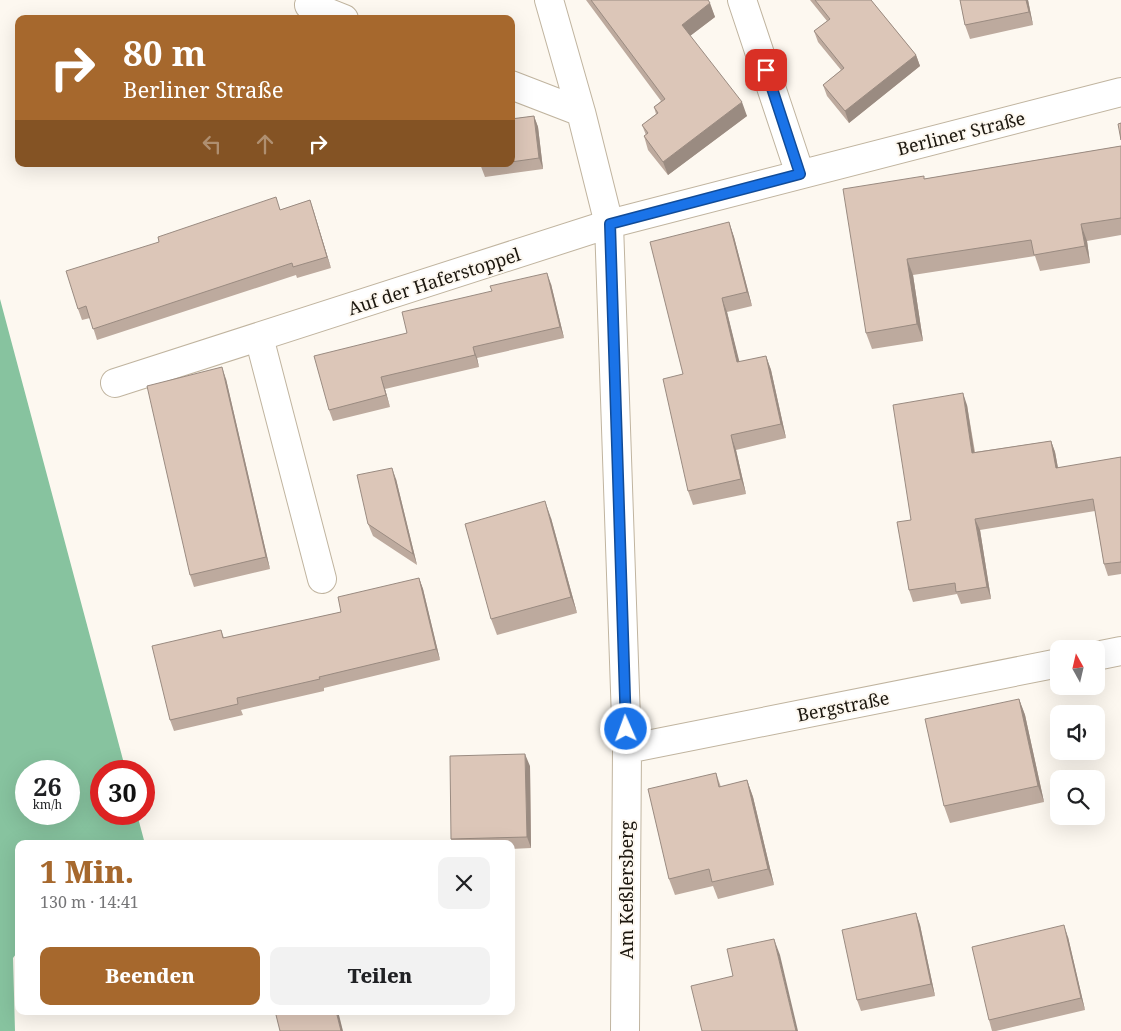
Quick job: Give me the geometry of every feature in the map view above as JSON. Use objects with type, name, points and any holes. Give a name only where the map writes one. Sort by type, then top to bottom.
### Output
[{"type":"street","name":"Am Keßlersberg","points":[[549,0],[582,112],[610,224],[627,749],[625,1031]]},
{"type":"street","points":[[742,0],[800,174]]},
{"type":"street","points":[[309,5],[334,15]]},
{"type":"street","points":[[515,87],[582,112]]},
{"type":"street","name":"Berliner Straße","points":[[610,224],[1121,92]]},
{"type":"street","name":"Auf der Haferstoppel","points":[[115,383],[610,224]]},
{"type":"street","points":[[259,338],[322,579]]},
{"type":"street","points":[[1105,654],[1121,651]]},
{"type":"street","name":"Bergstraße","points":[[627,749],[1050,665]]},
{"type":"green space","points":[[0,299],[123,760],[90,760],[90,825],[140,825],[144,840],[15,840],[15,955],[13,958],[15,1031],[0,1031]]},
{"type":"building","points":[[591,0],[708,0],[710,3],[682,25],[742,102],[663,162],[644,136],[648,133],[642,125],[658,113],[654,107],[665,99]]},
{"type":"building","points":[[815,0],[871,0],[916,55],[845,111],[823,85],[844,68],[814,31],[830,19]]},
{"type":"building","points":[[960,0],[1026,0],[1029,12],[965,25]]},
{"type":"building","points":[[534,116],[539,158],[515,161],[515,118]]},
{"type":"building","points":[[1121,123],[1121,140],[1118,124]]},
{"type":"building","points":[[1121,146],[1121,218],[1081,224],[1085,246],[1034,255],[1031,240],[907,259],[917,324],[866,333],[843,189],[924,176],[924,179]]},
{"type":"building","points":[[276,197],[280,210],[310,200],[327,257],[293,267],[292,263],[93,329],[86,306],[78,309],[66,271],[159,242],[158,237]]},
{"type":"building","points":[[729,222],[747,292],[722,298],[737,362],[766,356],[781,424],[731,435],[741,479],[688,491],[663,379],[683,374],[650,242]]},
{"type":"building","points":[[547,273],[560,327],[473,347],[475,355],[381,377],[386,395],[329,410],[314,356],[407,333],[402,312],[492,291],[490,286]]},
{"type":"building","points":[[222,367],[266,557],[190,575],[147,386]]},
{"type":"building","points":[[963,393],[972,453],[1051,441],[1056,468],[1121,457],[1121,562],[1104,564],[1093,499],[975,519],[987,587],[956,592],[955,583],[909,590],[897,522],[911,520],[893,405]]},
{"type":"building","points":[[392,468],[413,554],[368,524],[357,475]]},
{"type":"building","points":[[545,501],[571,597],[491,619],[465,524]]},
{"type":"building","points":[[419,578],[436,649],[237,698],[238,704],[170,720],[152,646],[221,630],[223,638],[341,612],[338,597]]},
{"type":"building","points":[[1019,699],[1038,786],[944,806],[925,719]]},
{"type":"building","points":[[525,754],[527,837],[451,839],[450,756]]},
{"type":"building","points":[[716,773],[719,787],[747,780],[768,869],[712,882],[709,869],[669,879],[648,789]]},
{"type":"building","points":[[916,913],[931,984],[857,1000],[842,930]]},
{"type":"building","points":[[1064,925],[1081,998],[989,1020],[972,947]]},
{"type":"building","points":[[774,939],[796,1031],[702,1031],[691,986],[733,976],[727,949]]},
{"type":"building","points":[[276,1015],[337,1015],[341,1031],[280,1031]]},
{"type":"route","points":[[626,729],[610,224],[800,174],[766,70]]}]
